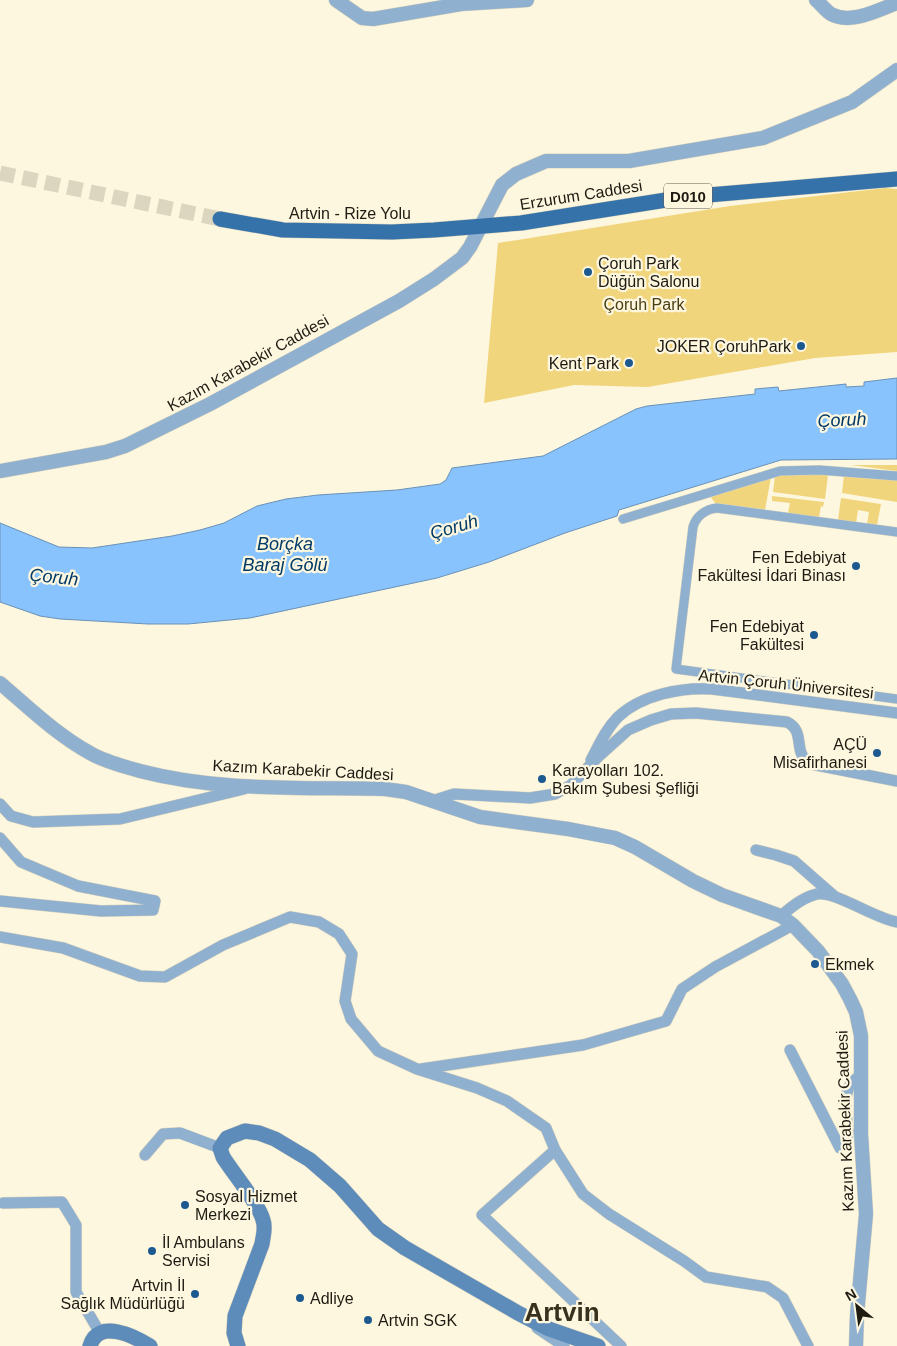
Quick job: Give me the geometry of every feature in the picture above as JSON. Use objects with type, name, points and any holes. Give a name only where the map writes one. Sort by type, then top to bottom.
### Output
[{"type":"main road","name":"Erzurum Caddesi","points":[[480,226],[546,219],[685,197],[897,179]]},
{"type":"main road","name":"Artvin - Rize Yolu","points":[[220,219],[283,230],[392,232],[480,226]]},
{"type":"main road","points":[[238,1346],[234,1333],[235,1316],[262,1244],[264,1220],[222,1157],[220,1148],[227,1138],[245,1131],[275,1139],[304,1157],[340,1186],[378,1229],[424,1260],[518,1314],[549,1329],[598,1346]]},
{"type":"main road","points":[[90,1346],[100,1333],[109,1331],[130,1335],[150,1346]]},
{"type":"street","points":[[336,0],[362,18],[373,19],[461,4],[527,0]]},
{"type":"street","points":[[816,0],[830,13],[842,17],[856,17],[897,3]]},
{"type":"street","name":"Kazım Karabekir Caddesi","points":[[0,471],[106,452],[126,446],[166,427],[392,305],[434,279],[462,258],[470,247],[502,185],[516,174],[546,161],[629,161],[763,138],[852,102],[897,70]]},
{"type":"street","points":[[623,519],[780,471],[819,470],[897,476]]},
{"type":"street","points":[[897,532],[717,508],[706,511],[697,518],[693,527],[676,669],[897,699]]},
{"type":"street","name":"Kazım Karabekir Caddesi","points":[[0,683],[68,739],[106,761],[174,778],[212,784],[252,787],[385,789],[406,792],[480,818],[568,829],[615,838],[635,846],[722,895],[781,916],[793,925],[818,950],[842,984],[859,1022],[862,1076],[861,1134],[866,1214],[856,1315],[856,1346]]},
{"type":"street","name":"Artvin Çoruh Üniversitesi","points":[[587,768],[609,728],[623,713],[640,702],[676,692],[701,688],[712,689],[897,713]]},
{"type":"street","points":[[432,801],[454,794],[507,798],[544,797],[571,785],[619,738],[637,725],[671,714],[696,713],[787,722],[798,731],[800,751],[804,759],[811,764],[897,781]]},
{"type":"street","points":[[0,804],[11,816],[33,822],[120,819],[252,787]]},
{"type":"street","points":[[0,838],[21,862],[78,886],[155,901],[153,910],[101,911],[0,901]]},
{"type":"street","points":[[756,850],[776,854],[794,861],[834,896]]},
{"type":"street","points":[[781,916],[796,903],[808,897],[824,894],[834,896],[880,918],[897,922]]},
{"type":"street","points":[[0,937],[63,948],[140,976],[165,977],[223,945],[290,917],[319,922],[339,934],[352,954],[345,1000],[351,1020],[378,1052],[417,1069],[478,1088],[507,1101],[546,1128],[555,1150],[583,1194],[706,1277],[767,1287],[783,1298],[808,1346]]},
{"type":"street","points":[[417,1069],[582,1045],[666,1021],[682,989],[715,967],[793,925]]},
{"type":"street","points":[[790,1050],[840,1148],[848,1133],[847,1090],[852,1081],[862,1076]]},
{"type":"street","points":[[145,1156],[163,1134],[180,1133],[220,1148]]},
{"type":"street","points":[[555,1150],[482,1215],[621,1346]]},
{"type":"street","points":[[3,1203],[62,1202],[76,1225],[76,1292],[100,1333]]},
{"type":"street","points":[[518,1314],[564,1346]]},
{"type":"green space","name":"Çoruh Park","points":[[885,188],[897,189],[897,352],[815,358],[648,387],[574,385],[484,403],[498,243],[730,206]]},
{"type":"green space","points":[[851,465],[897,465],[897,471]]},
{"type":"green space","points":[[828,475],[825,499],[773,492],[775,476]]},
{"type":"green space","points":[[844,475],[897,480],[897,502],[842,493]]},
{"type":"green space","points":[[771,477],[765,510],[715,503],[710,496]]},
{"type":"green space","points":[[772,496],[824,502],[823,507],[821,506],[819,517],[788,513],[790,503],[772,501]]},
{"type":"green space","points":[[841,498],[881,504],[877,525],[867,524],[869,512],[858,510],[856,523],[838,520]]},
{"type":"water","name":"Borçka Baraj Gölü","points":[[897,378],[897,459],[781,460],[619,510],[617,516],[565,533],[489,562],[437,578],[250,618],[188,624],[148,624],[60,619],[40,616],[0,602],[0,523],[59,547],[92,548],[172,536],[224,523],[257,506],[286,499],[397,490],[440,484],[446,480],[452,468],[543,456],[636,409],[647,406],[755,394],[755,389],[778,387],[779,391],[846,384],[846,387],[864,386],[864,382]]},
{"type":"tunnel","points":[[0,173],[220,219]]},
{"type":"place","name":"Çoruh Park Düğün Salonu","points":[[588,272]]},
{"type":"place","name":"JOKER ÇoruhPark","points":[[801,346]]},
{"type":"place","name":"Kent Park","points":[[629,363]]},
{"type":"place","name":"Fen Edebiyat Fakültesi İdari Binası","points":[[856,566]]},
{"type":"place","name":"Fen Edebiyat Fakültesi","points":[[814,635]]},
{"type":"place","name":"AÇÜ Misafirhanesi","points":[[877,753]]},
{"type":"place","name":"Karayolları 102. Bakım Şubesi Şefliği","points":[[542,779]]},
{"type":"place","name":"Ekmek","points":[[815,964]]},
{"type":"place","name":"Sosyal Hizmet Merkezi","points":[[185,1205]]},
{"type":"place","name":"İl Ambulans Servisi","points":[[152,1251]]},
{"type":"place","name":"Artvin İl Sağlık Müdürlüğü","points":[[195,1294]]},
{"type":"place","name":"Adliye","points":[[300,1298]]},
{"type":"place","name":"Artvin SGK","points":[[368,1320]]},
{"type":"district","name":"Artvin","points":[[562,1312]]},
{"type":"water label","name":"Çoruh","points":[[842,420]]},
{"type":"water label","name":"Çoruh","points":[[454,527]]},
{"type":"water label","name":"Çoruh","points":[[54,577]]}]
